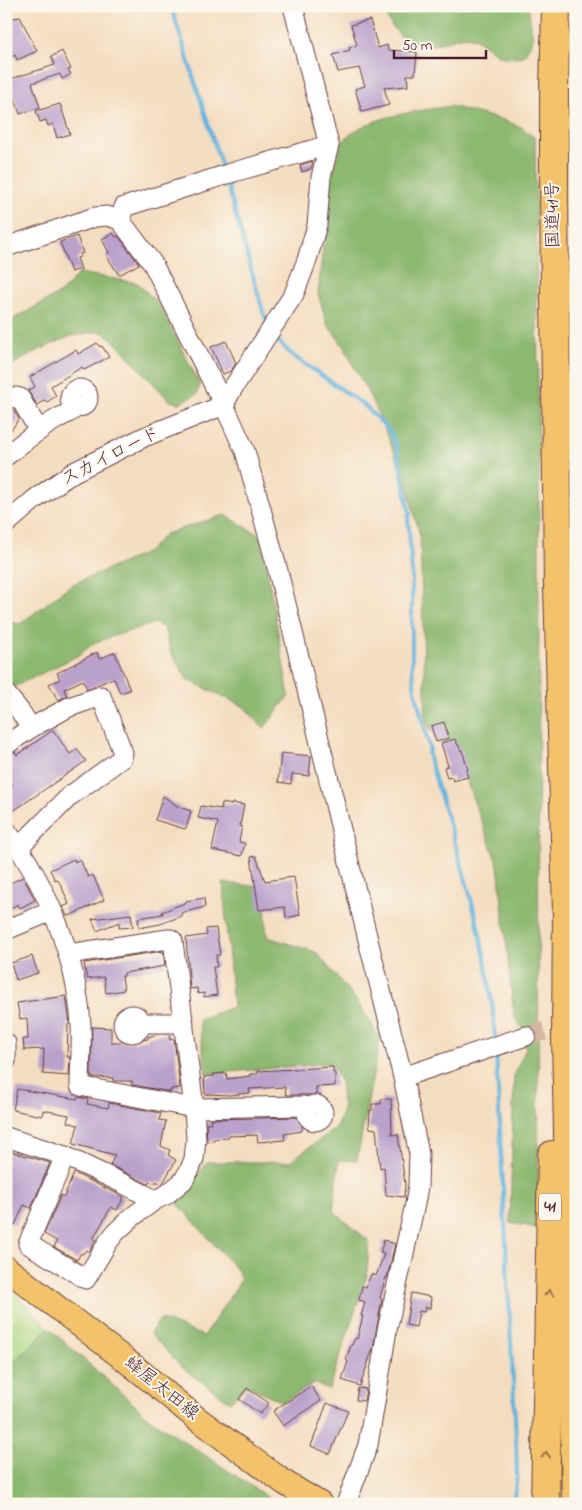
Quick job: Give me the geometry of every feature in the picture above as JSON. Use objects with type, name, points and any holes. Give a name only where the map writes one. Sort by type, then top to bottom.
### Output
[{"type":"highway","name":"国道41号","points":[[556,6],[554,193],[558,586],[567,912],[566,1039],[576,1504]]},
{"type":"highway","name":"国道41号","points":[[563,6],[560,133],[565,587],[576,1160]]},
{"type":"highway","points":[[567,616],[574,690],[576,761]]},
{"type":"highway","name":"41","points":[[545,1504],[549,1248],[556,1004],[559,948],[567,912]]},
{"type":"main road","name":"蜂屋太田線","points":[[6,1268],[137,1369],[196,1418],[286,1483],[320,1504]]},
{"type":"street","points":[[224,405],[231,391],[294,294],[307,260],[317,225],[321,177],[329,145],[294,6]]},
{"type":"street","points":[[120,220],[124,207],[234,172],[329,145]]},
{"type":"street","points":[[6,246],[94,217],[107,216],[120,220],[153,264],[224,405],[245,451],[258,496],[403,1076],[417,1141],[420,1165],[416,1204],[387,1330],[368,1445],[346,1504]]},
{"type":"street","points":[[6,398],[20,398],[39,431]]},
{"type":"street","name":"スカイロード","points":[[6,524],[35,498],[74,472],[144,437],[224,405]]},
{"type":"street","points":[[6,456],[56,419],[73,411],[76,407]]},
{"type":"street","points":[[6,694],[31,728]]},
{"type":"street","points":[[6,745],[31,728],[69,707],[101,696],[123,753],[122,758],[70,796],[19,847]]},
{"type":"street","points":[[6,830],[19,847],[37,879],[52,911],[68,954],[81,1025],[80,1086],[194,1108],[303,1106],[308,1109]]},
{"type":"street","points":[[6,930],[52,911]]},
{"type":"street","points":[[64,1156],[28,1244],[86,1279],[116,1232],[132,1217],[155,1200],[176,1188],[183,1181],[190,1169],[196,1146],[194,1108],[184,1023],[173,942],[171,939],[68,954]]},
{"type":"street","points":[[140,1023],[184,1023]]},
{"type":"street","points":[[403,1076],[526,1036]]},
{"type":"street","points":[[6,1043],[6,1061]]},
{"type":"street","points":[[6,1138],[64,1156],[155,1200]]},
{"type":"green space","points":[[382,6],[528,6],[533,39],[524,56],[509,58],[495,53],[480,41],[471,37],[461,37],[422,45],[405,39],[398,33],[392,26]]},
{"type":"green space","points":[[450,106],[503,120],[521,127],[535,138],[539,475],[538,1228],[510,1223],[514,1074],[526,1049],[523,1029],[514,1016],[498,865],[454,749],[430,730],[426,722],[420,536],[405,478],[376,408],[344,347],[327,324],[318,293],[332,180],[341,146],[348,136],[359,128],[390,117]]},
{"type":"green space","points":[[79,273],[138,283],[160,306],[200,385],[197,394],[180,403],[170,401],[110,337],[100,331],[71,336],[37,351],[6,368],[6,323],[62,292]]},
{"type":"green space","points":[[225,515],[261,536],[289,696],[264,728],[243,706],[188,680],[172,655],[164,628],[155,623],[95,642],[79,655],[16,686],[6,687],[6,621],[20,624],[71,585],[148,552],[165,534]]},
{"type":"green space","points":[[223,883],[264,887],[267,937],[316,952],[357,1001],[380,1038],[357,1160],[339,1160],[333,1211],[369,1241],[367,1275],[329,1389],[314,1383],[283,1402],[247,1385],[230,1402],[184,1369],[150,1333],[160,1319],[204,1336],[241,1280],[238,1271],[177,1203],[207,1162],[289,1162],[336,1128],[343,1110],[340,1081],[331,1063],[206,1074],[199,1019],[233,1007]]},
{"type":"green space","points":[[6,1289],[15,1295],[49,1328],[6,1370]]},
{"type":"green space","points":[[49,1328],[149,1418],[278,1504],[6,1504],[6,1370]]},
{"type":"building","points":[[20,17],[37,51],[17,60],[15,55],[6,60],[6,21]]},
{"type":"building","points":[[370,20],[378,48],[387,45],[388,50],[417,52],[415,75],[407,75],[408,86],[384,88],[389,105],[362,112],[355,89],[365,86],[359,68],[338,72],[333,55],[350,50],[349,48],[357,45],[351,25]]},
{"type":"building","points":[[62,51],[71,69],[68,70],[71,74],[62,79],[60,74],[32,83],[40,107],[20,114],[7,80],[55,65],[51,57]]},
{"type":"building","points":[[60,104],[70,134],[57,138],[53,124],[48,126],[46,120],[40,122],[36,111]]},
{"type":"building","points":[[313,161],[311,169],[302,172],[300,165]]},
{"type":"building","points":[[113,233],[116,237],[118,236],[139,264],[119,275],[106,255],[109,253],[102,239]]},
{"type":"building","points":[[77,236],[83,253],[77,258],[81,269],[71,272],[60,242]]},
{"type":"building","points":[[226,341],[236,363],[231,371],[223,374],[211,347]]},
{"type":"building","points":[[97,343],[100,347],[102,346],[109,357],[84,370],[82,367],[51,386],[56,396],[47,402],[45,400],[37,405],[28,391],[35,387],[30,377],[76,350],[78,354]]},
{"type":"building","points":[[6,409],[13,409],[19,419],[6,437]]},
{"type":"building","points":[[97,652],[99,659],[115,652],[130,690],[120,693],[114,678],[87,689],[83,680],[64,689],[67,696],[58,700],[49,684],[60,679],[57,673]]},
{"type":"building","points":[[444,722],[449,738],[436,742],[431,726]]},
{"type":"building","points":[[53,730],[70,754],[77,749],[86,761],[6,816],[6,798],[11,795],[7,789],[13,785],[6,775],[6,756],[15,752],[17,755]]},
{"type":"building","points":[[455,739],[462,750],[468,770],[466,771],[468,777],[453,781],[452,777],[447,778],[444,767],[448,766],[441,743]]},
{"type":"building","points":[[281,753],[311,756],[309,776],[292,774],[291,784],[278,782]]},
{"type":"building","points":[[163,796],[179,807],[191,811],[185,829],[155,820]]},
{"type":"building","points":[[222,803],[244,805],[239,842],[245,843],[242,856],[212,850],[218,822],[198,818],[201,806],[221,809]]},
{"type":"building","points":[[256,856],[265,881],[294,877],[300,915],[286,918],[285,907],[259,910],[251,857]]},
{"type":"building","points":[[74,859],[75,862],[80,859],[88,877],[93,875],[104,900],[67,916],[63,907],[69,904],[61,885],[57,879],[55,880],[50,870]]},
{"type":"building","points":[[23,877],[35,900],[20,908],[18,904],[6,911],[6,885]]},
{"type":"building","points":[[204,898],[205,907],[181,913],[182,916],[160,924],[139,928],[138,918],[163,914],[162,912],[186,901]]},
{"type":"building","points":[[131,914],[133,927],[119,928],[119,922],[97,931],[92,919]]},
{"type":"building","points":[[216,928],[220,955],[216,955],[217,967],[213,967],[217,995],[204,997],[204,993],[198,994],[197,988],[190,989],[186,938],[207,935],[206,929]]},
{"type":"building","points":[[163,951],[165,966],[124,973],[124,976],[122,976],[124,990],[106,993],[104,977],[87,979],[84,963]]},
{"type":"building","points":[[32,956],[38,973],[16,980],[11,963]]},
{"type":"building","points":[[66,996],[70,1024],[68,1024],[67,1057],[70,1057],[69,1076],[43,1074],[44,1049],[24,1050],[23,1039],[28,1039],[27,1018],[20,1019],[17,1003]]},
{"type":"building","points":[[92,1027],[111,1028],[111,1042],[136,1042],[159,1034],[169,1034],[170,1040],[174,1039],[180,1088],[171,1089],[171,1092],[132,1085],[132,1081],[113,1081],[113,1078],[91,1077]]},
{"type":"building","points":[[333,1067],[335,1086],[316,1087],[316,1095],[286,1095],[285,1087],[249,1089],[250,1093],[230,1095],[205,1094],[204,1077],[214,1076],[214,1074],[226,1073],[227,1079],[258,1074],[258,1071]]},
{"type":"building","points":[[17,1089],[77,1099],[78,1097],[88,1099],[87,1104],[108,1108],[109,1103],[161,1113],[159,1120],[166,1121],[161,1146],[170,1150],[168,1155],[176,1160],[163,1183],[161,1184],[156,1181],[155,1184],[150,1182],[148,1184],[110,1165],[115,1155],[73,1144],[78,1125],[67,1122],[69,1115],[43,1110],[42,1116],[13,1110]]},
{"type":"building","points":[[381,1099],[391,1099],[392,1135],[398,1134],[405,1184],[404,1197],[386,1195],[384,1167],[380,1168],[376,1129],[369,1126],[372,1104],[381,1104]]},
{"type":"building","points":[[302,1118],[302,1131],[284,1134],[285,1140],[258,1142],[257,1135],[228,1136],[228,1138],[214,1139],[214,1141],[207,1142],[206,1123],[211,1123],[210,1119]]},
{"type":"building","points":[[6,1150],[50,1163],[31,1208],[24,1205],[15,1225],[6,1222]]},
{"type":"building","points":[[74,1173],[124,1197],[117,1210],[111,1207],[93,1239],[96,1240],[89,1252],[86,1250],[83,1254],[81,1253],[77,1260],[54,1247],[57,1241],[44,1234],[61,1195],[64,1197]]},
{"type":"building","points":[[384,1240],[395,1244],[380,1298],[382,1299],[373,1348],[360,1386],[342,1380],[348,1361],[346,1360],[351,1345],[355,1338],[357,1339],[363,1316],[361,1316],[365,1302],[359,1300],[362,1286],[366,1287],[371,1274],[376,1276],[384,1254],[380,1253]]},
{"type":"building","points":[[411,1293],[431,1297],[430,1308],[425,1307],[424,1312],[419,1311],[416,1327],[406,1325]]},
{"type":"building","points":[[311,1386],[321,1401],[283,1426],[273,1411]]},
{"type":"building","points":[[247,1388],[269,1403],[260,1414],[239,1399]]},
{"type":"building","points":[[358,1388],[366,1389],[364,1401],[356,1400]]},
{"type":"building","points":[[327,1403],[348,1411],[330,1454],[311,1446]]},
{"type":"waterway","points":[[171,6],[223,171]]},
{"type":"waterway","points":[[226,180],[264,315],[268,322]]},
{"type":"waterway","points":[[275,335],[278,341],[292,355],[364,405],[390,431],[397,448],[410,515],[408,516],[412,574],[412,666],[415,690],[430,750],[428,752],[430,761],[480,934],[492,1004],[495,1040]]},
{"type":"waterway","points":[[496,1052],[516,1438],[517,1476],[513,1504]]},
{"type":"tunnel","points":[[526,1036],[576,1022]]}]
